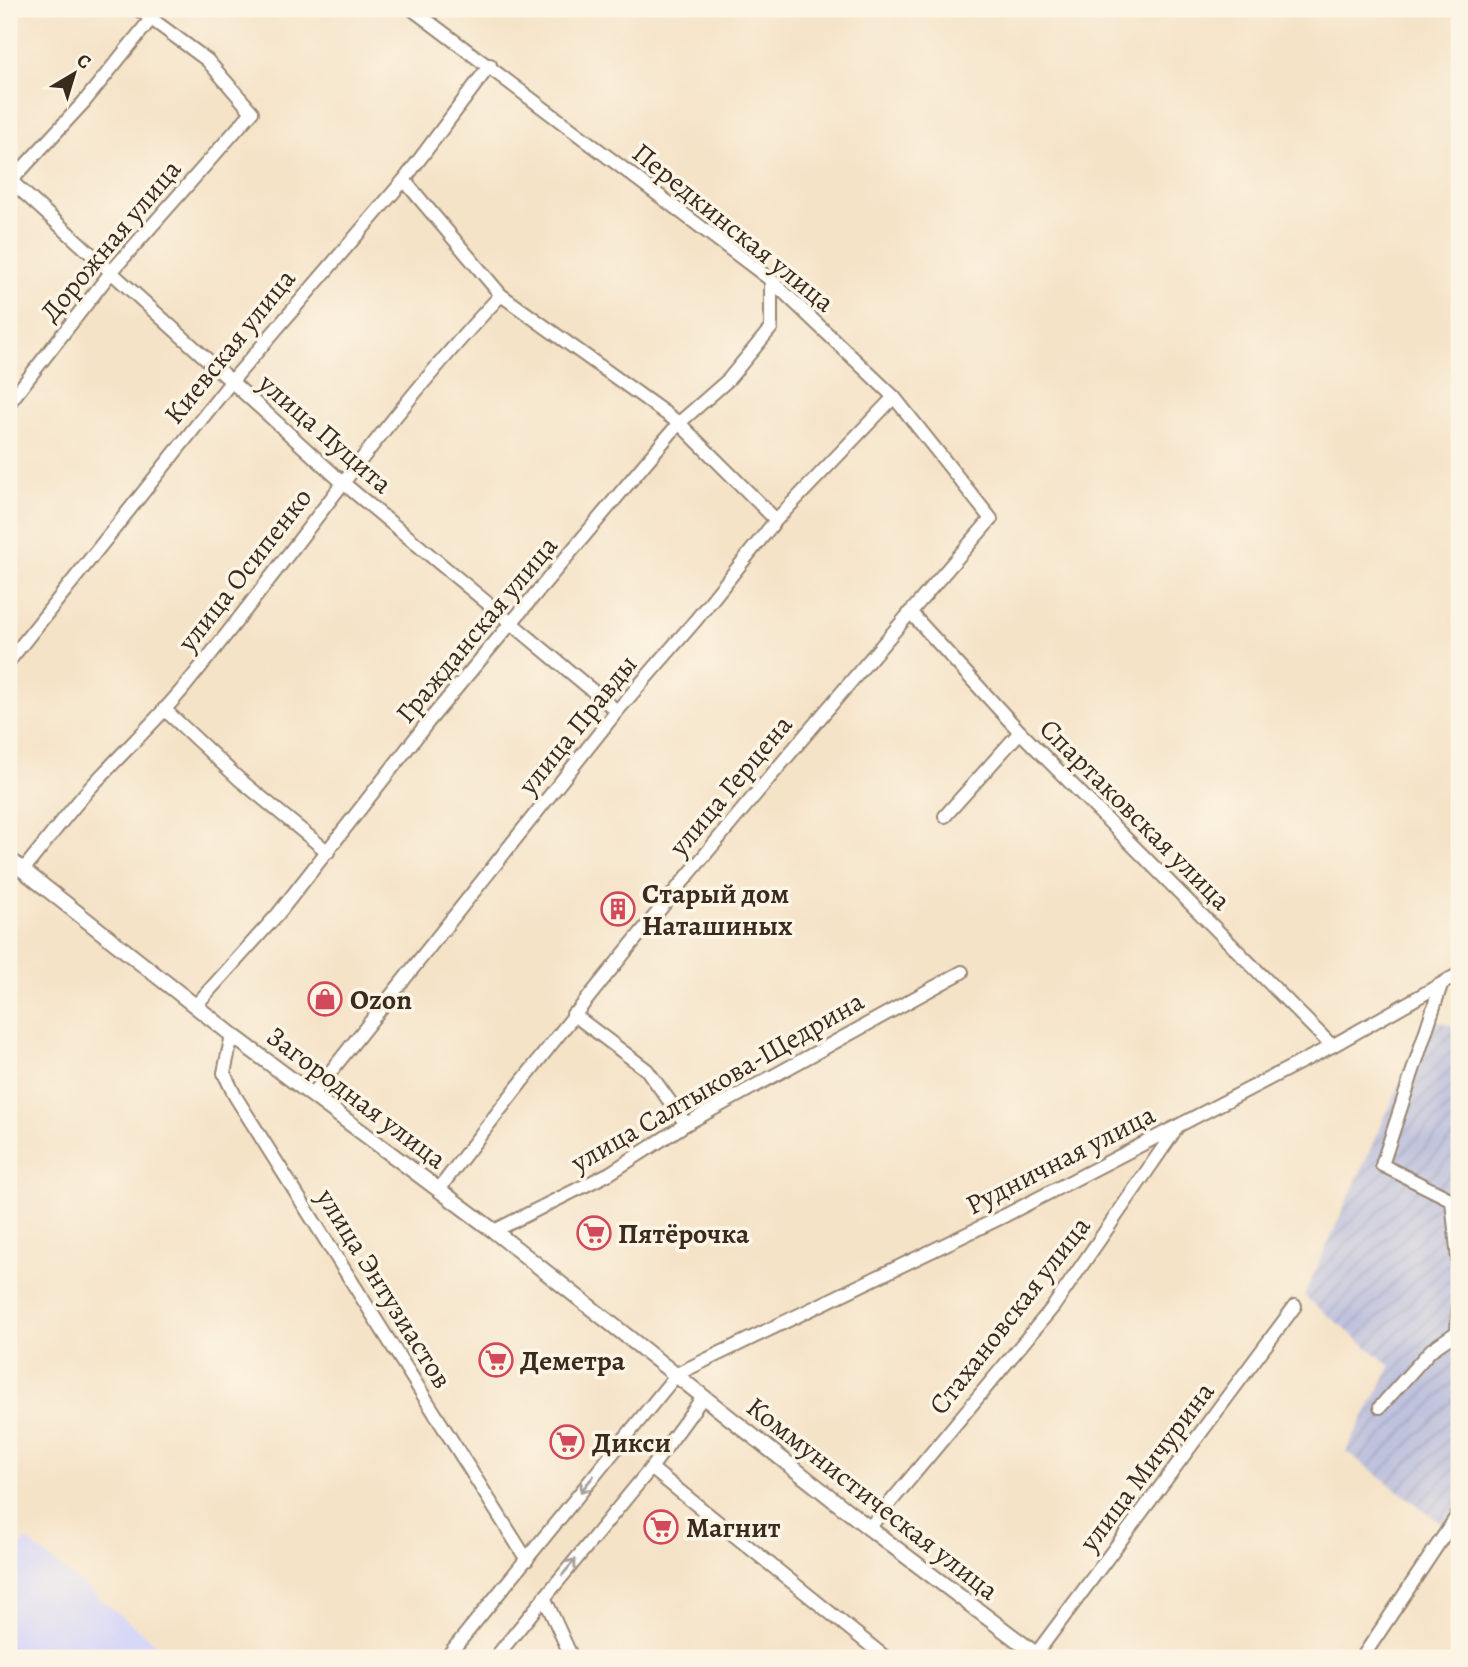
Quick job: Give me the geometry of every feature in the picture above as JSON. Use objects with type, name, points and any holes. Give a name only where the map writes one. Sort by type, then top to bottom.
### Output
[{"type":"street","points":[[10,182],[83,102],[151,19],[138,9]]},
{"type":"street","name":"Передкинская улица","points":[[412,9],[491,65],[771,280],[894,397],[991,519]]},
{"type":"street","name":"Дорожная улица","points":[[9,403],[112,271],[252,112],[207,60],[151,19]]},
{"type":"street","name":"Киевская улица","points":[[9,661],[231,382],[404,180],[491,65]]},
{"type":"street","points":[[404,180],[501,295],[679,423],[776,520]]},
{"type":"street","name":"улица Пуцита","points":[[10,182],[112,271],[342,482],[617,712]]},
{"type":"street","name":"Гражданская улица","points":[[196,1005],[278,914],[428,722],[679,423],[728,380],[771,328],[771,280]]},
{"type":"street","name":"улица Осипенко","points":[[23,870],[90,789],[164,709],[305,535],[342,482],[466,332],[501,295]]},
{"type":"street","name":"улица Правды","points":[[313,1094],[617,712],[776,520],[894,397]]},
{"type":"street","name":"улица Герцена","points":[[439,1189],[573,1014],[739,810],[991,519]]},
{"type":"street","name":"Спартаковская улица","points":[[910,612],[1020,732],[1332,1046]]},
{"type":"street","points":[[164,709],[239,779],[328,852]]},
{"type":"street","points":[[946,816],[1020,732]]},
{"type":"street","name":"Загородная улица","points":[[9,859],[232,1035],[439,1189],[677,1374]]},
{"type":"street","name":"улица Салтыкова-Щедрина","points":[[494,1231],[610,1173],[686,1125],[962,971]]},
{"type":"street","name":"Рудничная улица","points":[[677,1374],[994,1221],[1332,1046],[1440,988],[1459,974]]},
{"type":"street","points":[[1440,988],[1382,1165],[1452,1200],[1459,1269]]},
{"type":"street","points":[[573,1014],[647,1070],[686,1125]]},
{"type":"street","name":"улица Энтузиастов","points":[[232,1035],[225,1073],[235,1096],[527,1560]]},
{"type":"street","name":"Стахановская улица","points":[[869,1528],[1053,1307],[1178,1126]]},
{"type":"street","points":[[1380,1407],[1431,1350],[1458,1334],[1459,1301]]},
{"type":"street","name":"улица Мичурина","points":[[1038,1656],[1295,1306]]},
{"type":"street","points":[[446,1658],[677,1374]]},
{"type":"street","name":"Коммунистическая улица","points":[[677,1374],[869,1528],[1038,1656]]},
{"type":"street","points":[[495,1658],[651,1468],[703,1397]]},
{"type":"street","points":[[651,1468],[886,1658]]},
{"type":"street","points":[[1362,1658],[1459,1513]]},
{"type":"street","points":[[544,1597],[572,1658]]},
{"type":"shaded area","points":[[1430,1018],[1459,1028],[1459,1537],[1346,1451],[1391,1366],[1304,1296]]},
{"type":"shaded area","points":[[26,1540],[174,1658],[9,1658],[9,1562]]},
{"type":"place","name":"Старый дом Наташиных","points":[[618,909]]},
{"type":"place","name":"Ozon","points":[[325,999]]},
{"type":"place","name":"Пятёрочка","points":[[594,1233]]},
{"type":"place","name":"Деметра","points":[[496,1360]]},
{"type":"place","name":"Дикси","points":[[567,1442]]},
{"type":"place","name":"Магнит","points":[[661,1527]]}]
